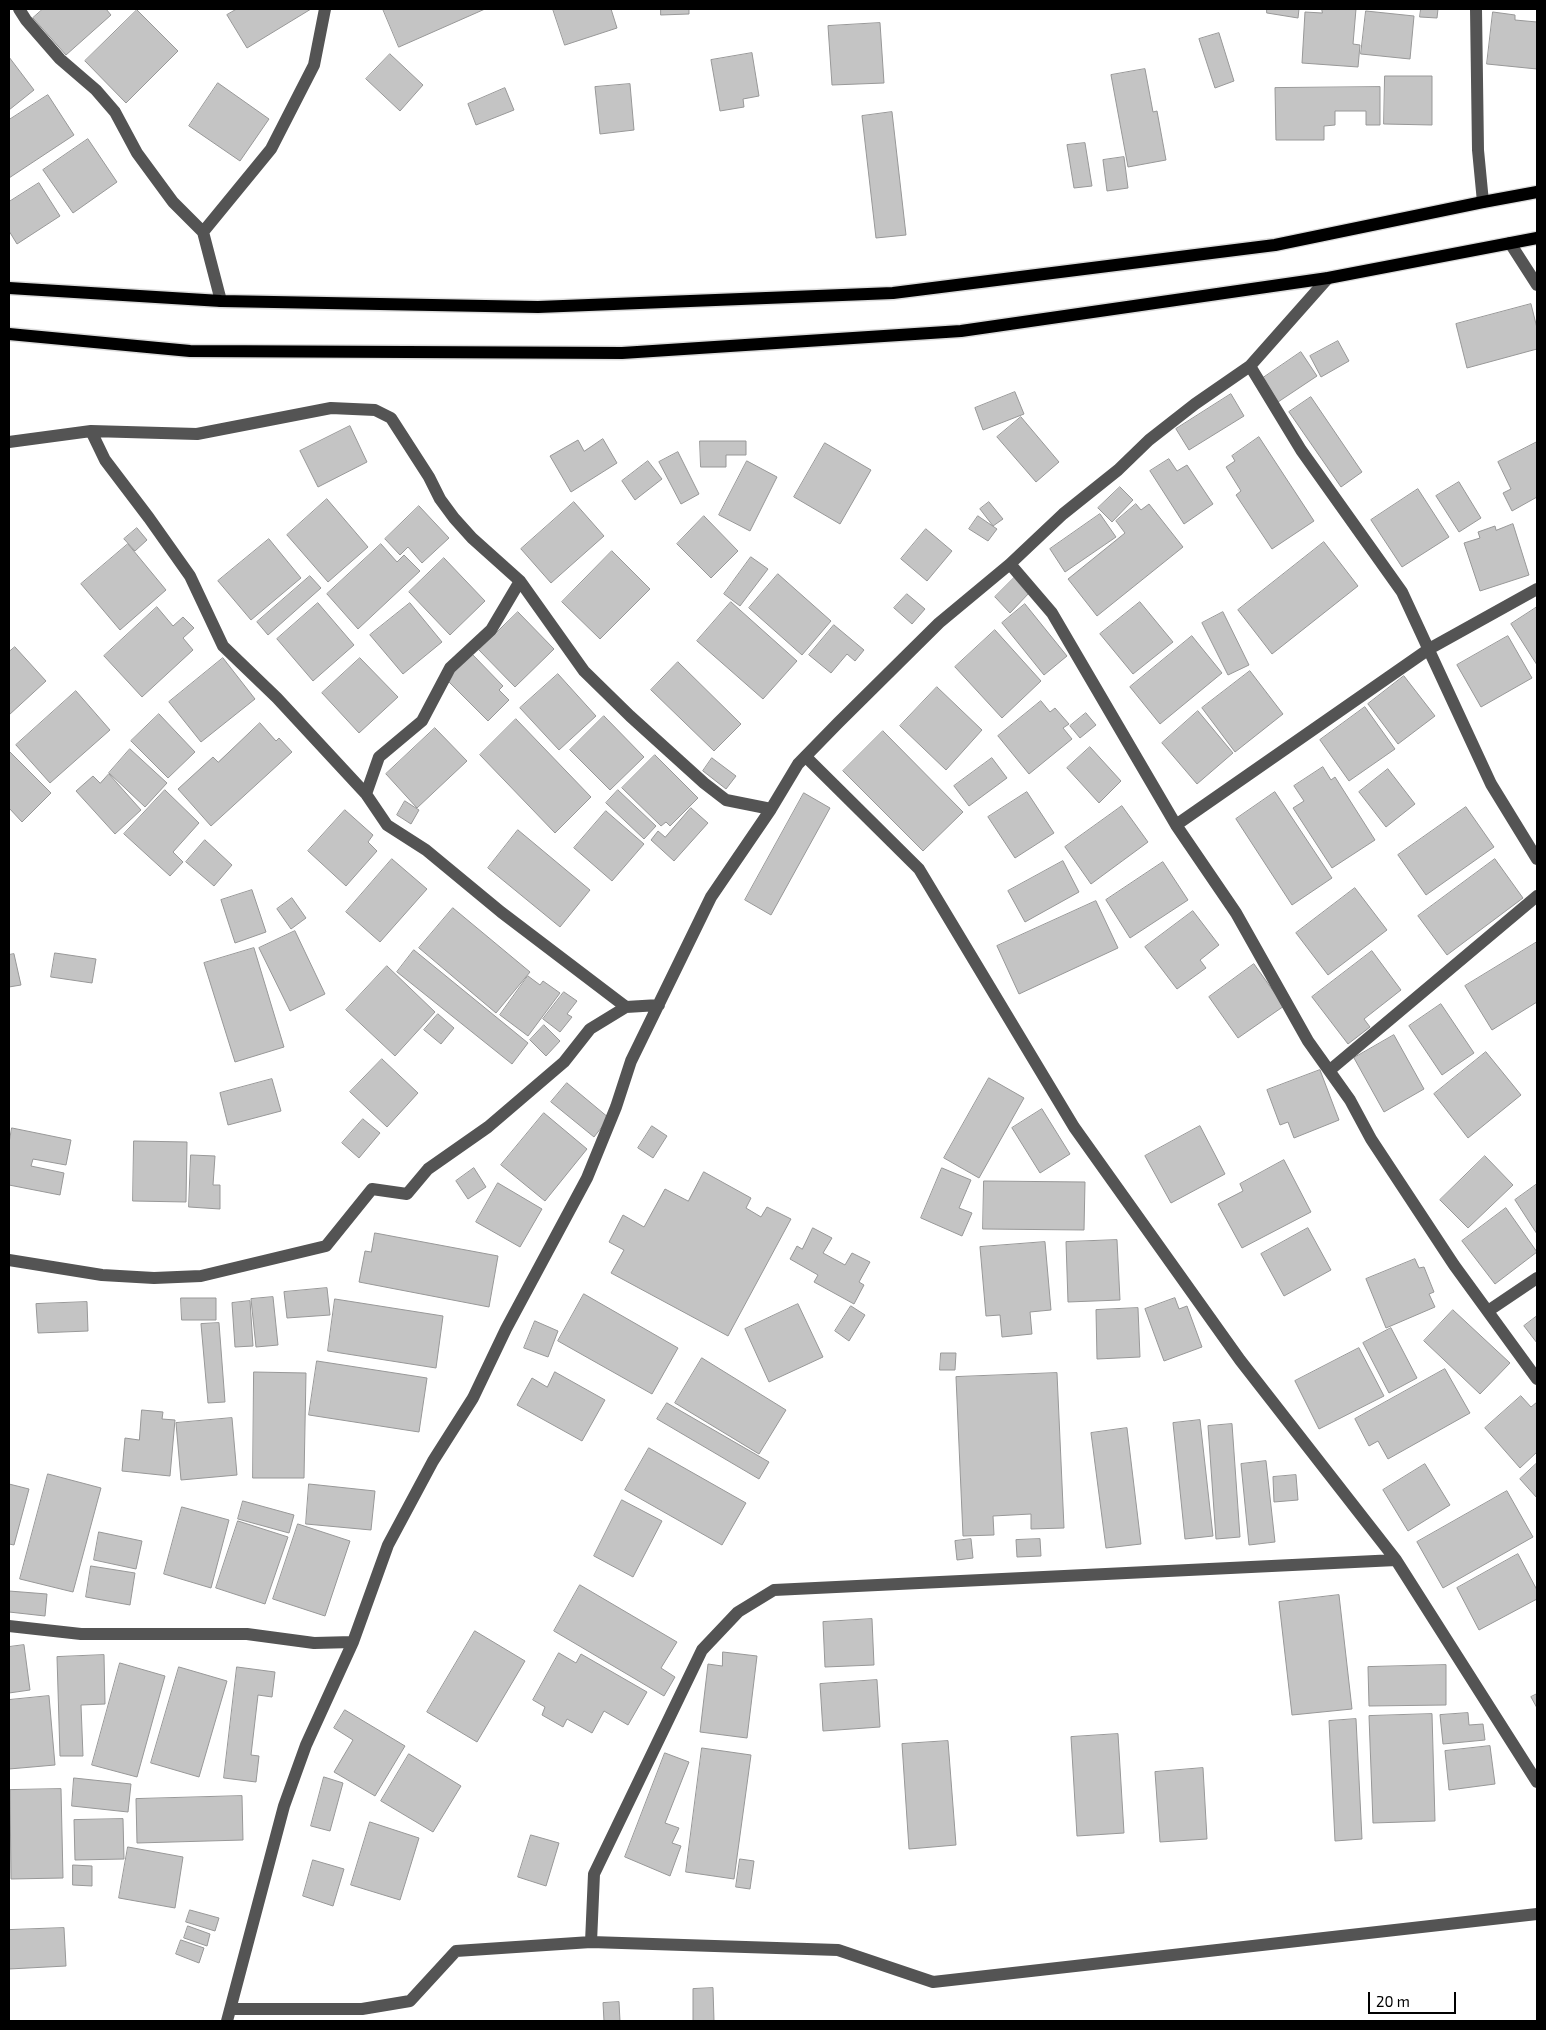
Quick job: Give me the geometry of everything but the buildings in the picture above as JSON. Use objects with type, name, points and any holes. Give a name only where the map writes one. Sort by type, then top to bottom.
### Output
[{"type":"main road","points":[[9,288],[221,300],[538,307],[893,293],[1275,245],[1537,192]]},
{"type":"main road","points":[[9,334],[190,351],[622,353],[961,331],[1328,278],[1537,238]]},
{"type":"street","points":[[19,9],[26,20],[60,59],[96,90],[115,112],[137,153],[173,202],[203,232],[221,300]]},
{"type":"street","points":[[203,232],[271,149],[314,65],[325,9]]},
{"type":"street","points":[[1476,9],[1478,150],[1483,202]]},
{"type":"street","points":[[1510,243],[1537,285]]},
{"type":"street","points":[[1328,278],[1250,366],[1194,404],[1149,440],[1118,470],[1063,514],[1010,564],[939,623],[798,764],[771,809],[711,897],[631,1061],[616,1107],[587,1178],[510,1320],[473,1398],[433,1461],[388,1545],[353,1642],[306,1745],[284,1806],[229,2015],[362,2009],[410,2001],[456,1951],[591,1942],[838,1950],[933,1982],[1537,1914]]},
{"type":"street","points":[[1250,366],[1301,450],[1402,592],[1461,723],[1491,784],[1537,859]]},
{"type":"street","points":[[9,442],[91,431],[197,434],[331,408],[375,410],[391,418],[425,471],[440,499],[454,518],[472,538],[520,581],[584,671],[704,784],[726,800],[771,809]]},
{"type":"street","points":[[91,431],[104,460],[149,518],[190,576],[223,646],[277,698],[366,794],[387,825],[426,850],[501,912],[626,1007]]},
{"type":"street","points":[[1010,564],[1052,613],[1176,825],[1236,912],[1308,1041],[1350,1100],[1371,1139],[1454,1265],[1537,1379]]},
{"type":"street","points":[[366,794],[380,757],[422,721],[450,668],[491,630],[520,581]]},
{"type":"street","points":[[1176,825],[1429,649],[1537,589]]},
{"type":"street","points":[[806,756],[919,869],[1074,1127],[1240,1360],[1396,1560],[1537,1782]]},
{"type":"street","points":[[1330,1070],[1537,896]]},
{"type":"street","points":[[9,1260],[102,1275],[154,1278],[201,1276],[326,1246],[372,1189],[407,1194],[428,1168],[488,1127],[564,1062],[590,1030],[626,1007],[659,1005]]},
{"type":"street","points":[[1488,1311],[1537,1278]]},
{"type":"street","points":[[591,1942],[594,1874],[702,1650],[738,1612],[774,1590],[1396,1560]]},
{"type":"street","points":[[9,1626],[81,1634],[246,1634],[314,1642],[353,1642]]}]
